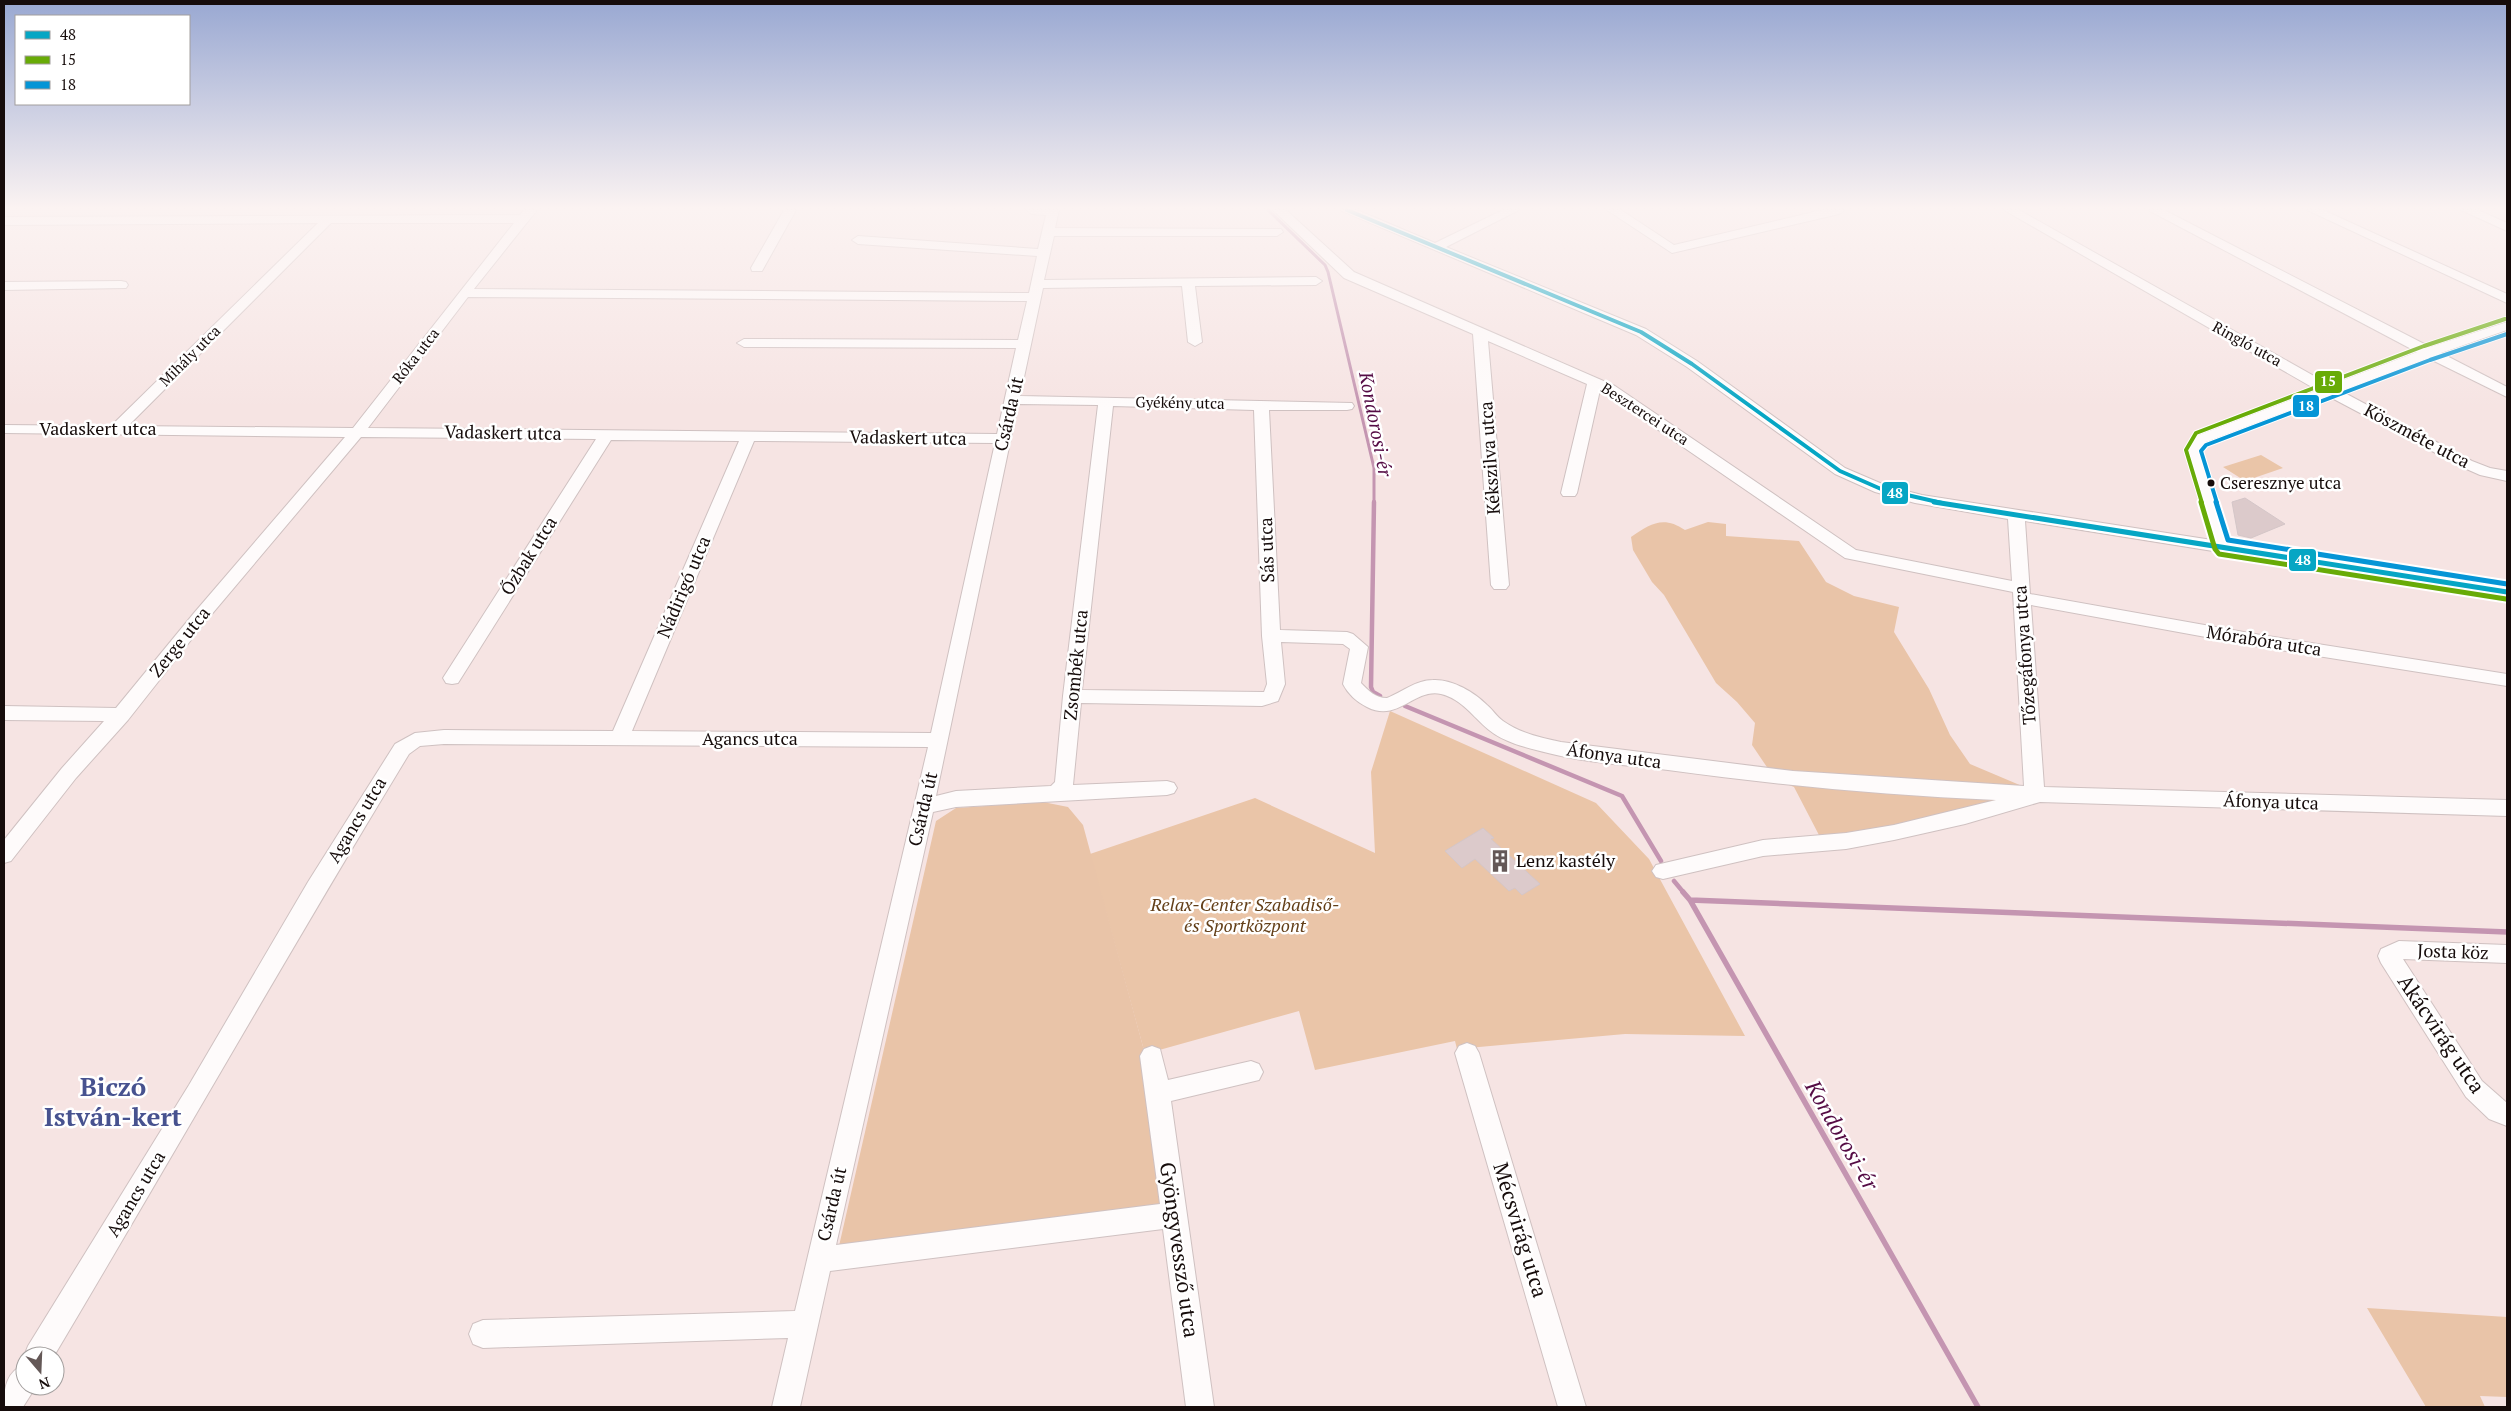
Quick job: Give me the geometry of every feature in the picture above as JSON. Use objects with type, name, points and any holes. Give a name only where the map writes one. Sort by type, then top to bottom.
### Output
[{"type":"street","name":"Mihály utca","points":[[116,429],[271,276]]},
{"type":"street","name":"Róka utca","points":[[358,431],[477,276]]},
{"type":"street","name":"Csárda út","points":[[786,1407],[818,1260],[939,740],[1038,276]]},
{"type":"street","name":"Besztercei utca","points":[[1350,276],[1595,382],[1643,410],[1851,554],[2022,593]]},
{"type":"street","points":[[1506,276],[1619,322],[1658,342],[1824,462],[1859,481],[1901,495],[2504,595]]},
{"type":"street","name":"Ringló utca","points":[[2126,276],[2328,390]]},
{"type":"street","points":[[2280,276],[2507,394]]},
{"type":"street","points":[[2457,276],[2507,299]]},
{"type":"street","points":[[464,292],[1035,291],[1188,282],[1316,281]]},
{"type":"street","points":[[1188,282],[1196,342]]},
{"type":"street","points":[[4,286],[121,285]]},
{"type":"street","points":[[2222,548],[2193,450],[2201,439],[2427,353],[2507,326]]},
{"type":"street","name":"Kékszilva utca","points":[[1480,332],[1500,585]]},
{"type":"street","points":[[744,343],[1024,344]]},
{"type":"street","points":[[1570,493],[1595,382]]},
{"type":"street","name":"Köszméte utca","points":[[2328,390],[2467,464],[2486,472],[2507,476]]},
{"type":"street","name":"Gyékény utca","points":[[1012,400],[1238,403],[1261,406],[1348,406]]},
{"type":"street","name":"Zsombék utca","points":[[1051,794],[1062,791],[1065,782],[1072,696],[1106,402]]},
{"type":"street","name":"Sás utca","points":[[1072,696],[1262,699],[1271,696],[1276,684],[1271,636],[1261,406]]},
{"type":"street","name":"Vadaskert utca","points":[[4,429],[358,431],[1003,439]]},
{"type":"street","name":"Zerge utca","points":[[4,855],[69,773],[121,715],[200,617],[358,431]]},
{"type":"street","name":"Őzbak utca","points":[[452,678],[606,435]]},
{"type":"street","name":"Nádirigó utca","points":[[620,738],[749,436]]},
{"type":"street","name":"Tőzegáfonya utca","points":[[2016,515],[2035,796]]},
{"type":"street","name":"Mórabóra utca","points":[[2022,593],[2255,640],[2507,680]]},
{"type":"street","name":"Áfonya utca","points":[[1271,636],[1347,638],[1359,647],[1352,684],[1364,699],[1373,704],[1389,705],[1429,687],[1446,689],[1478,706],[1496,726],[1537,744],[1588,753],[1748,774],[2035,796],[2507,808]]},
{"type":"street","points":[[4,713],[121,715]]},
{"type":"street","name":"Agancs utca","points":[[44,1346],[197,1093],[316,888],[402,749],[415,740],[429,738],[620,738],[939,740]]},
{"type":"street","points":[[924,806],[956,799],[1167,788]]},
{"type":"street","name":"Áfonya utca","points":[[1662,871],[1714,857],[1780,845],[1845,841],[1906,829],[1965,816],[2035,796]]},
{"type":"street","name":"Josta köz","points":[[2399,950],[2507,954]]},
{"type":"street","name":"Akácvirág utca","points":[[2399,950],[2389,956],[2474,1089],[2498,1111],[2507,1115]]},
{"type":"street","name":"Mécsvirág utca","points":[[1467,1053],[1572,1407]]},
{"type":"street","name":"Gyöngyvessző utca","points":[[1152,1056],[1200,1407]]},
{"type":"street","points":[[1158,1093],[1252,1072]]},
{"type":"street","points":[[818,1260],[1174,1215]]},
{"type":"street","points":[[483,1334],[804,1324]]},
{"type":"street","points":[[7,1407],[15,1394]]},
{"type":"green space","points":[[2261,455],[2283,468],[2245,481],[2223,467]]},
{"type":"green space","name":"Relax-Center Szabadiső- és Sportközpont","points":[[1390,711],[1596,803],[1649,859],[1745,1036],[1625,1034],[1457,1049],[1455,1041],[1315,1070],[1299,1011],[1145,1054],[1090,854],[1255,798],[1375,853],[1371,772]]},
{"type":"shaded area","points":[[1663,522],[1670,523],[1685,530],[1708,522],[1726,524],[1726,536],[1799,541],[1826,582],[1854,596],[1899,607],[1894,632],[1929,689],[1950,735],[1970,764],[2022,786],[2010,799],[1904,827],[1820,837],[1794,787],[1775,779],[1752,745],[1755,723],[1737,702],[1716,683],[1664,595],[1652,582],[1633,550],[1631,537],[1651,525]]},
{"type":"shaded area","points":[[1043,802],[1068,807],[1083,825],[1145,1054],[1166,1204],[839,1246],[936,821],[956,808]]},
{"type":"shaded area","points":[[2367,1308],[2507,1317],[2507,1397],[2480,1396],[2485,1407],[2426,1407]]},
{"type":"building","points":[[2245,498],[2285,524],[2251,538],[2238,535],[2232,502]]},
{"type":"building","name":"Lenz kastély","points":[[1483,828],[1494,838],[1491,839],[1540,884],[1522,895],[1515,888],[1509,891],[1475,859],[1462,868],[1445,851]]},
{"type":"waterway","name":"Kondorosi-ér","points":[[1329,276],[1374,468],[1374,502]]},
{"type":"waterway","name":"Kondorosi-ér","points":[[1374,502],[1371,687],[1373,692],[1380,696]]},
{"type":"waterway","name":"Kondorosi-ér","points":[[1405,706],[1622,796],[1661,861]]},
{"type":"waterway","name":"Kondorosi-ér","points":[[1674,881],[1684,893]]},
{"type":"waterway","name":"Kondorosi-ér","points":[[1683,892],[1690,900]]},
{"type":"waterway","points":[[1690,900],[2507,932]]},
{"type":"waterway","name":"Kondorosi-ér","points":[[1690,900],[1978,1407]]},
{"type":"transit line","name":"48","points":[[1506,276],[1641,332],[1692,364],[1840,471],[1881,489],[1921,500],[2507,592]]},
{"type":"transit line","name":"15","points":[[2505,319],[2424,346],[2215,424],[2196,433],[2186,450],[2215,549],[2219,554],[2506,599]]},
{"type":"transit line","name":"18","points":[[2507,334],[2430,360],[2221,438],[2206,445],[2201,451],[2228,540],[2507,584]]},
{"type":"place","name":"Cseresznye utca","points":[[2211,483]]},
{"type":"place","name":"Lenz kastély","points":[[1500,861]]},
{"type":"district","name":"Biczó István-kert","points":[[113,1102]]}]
